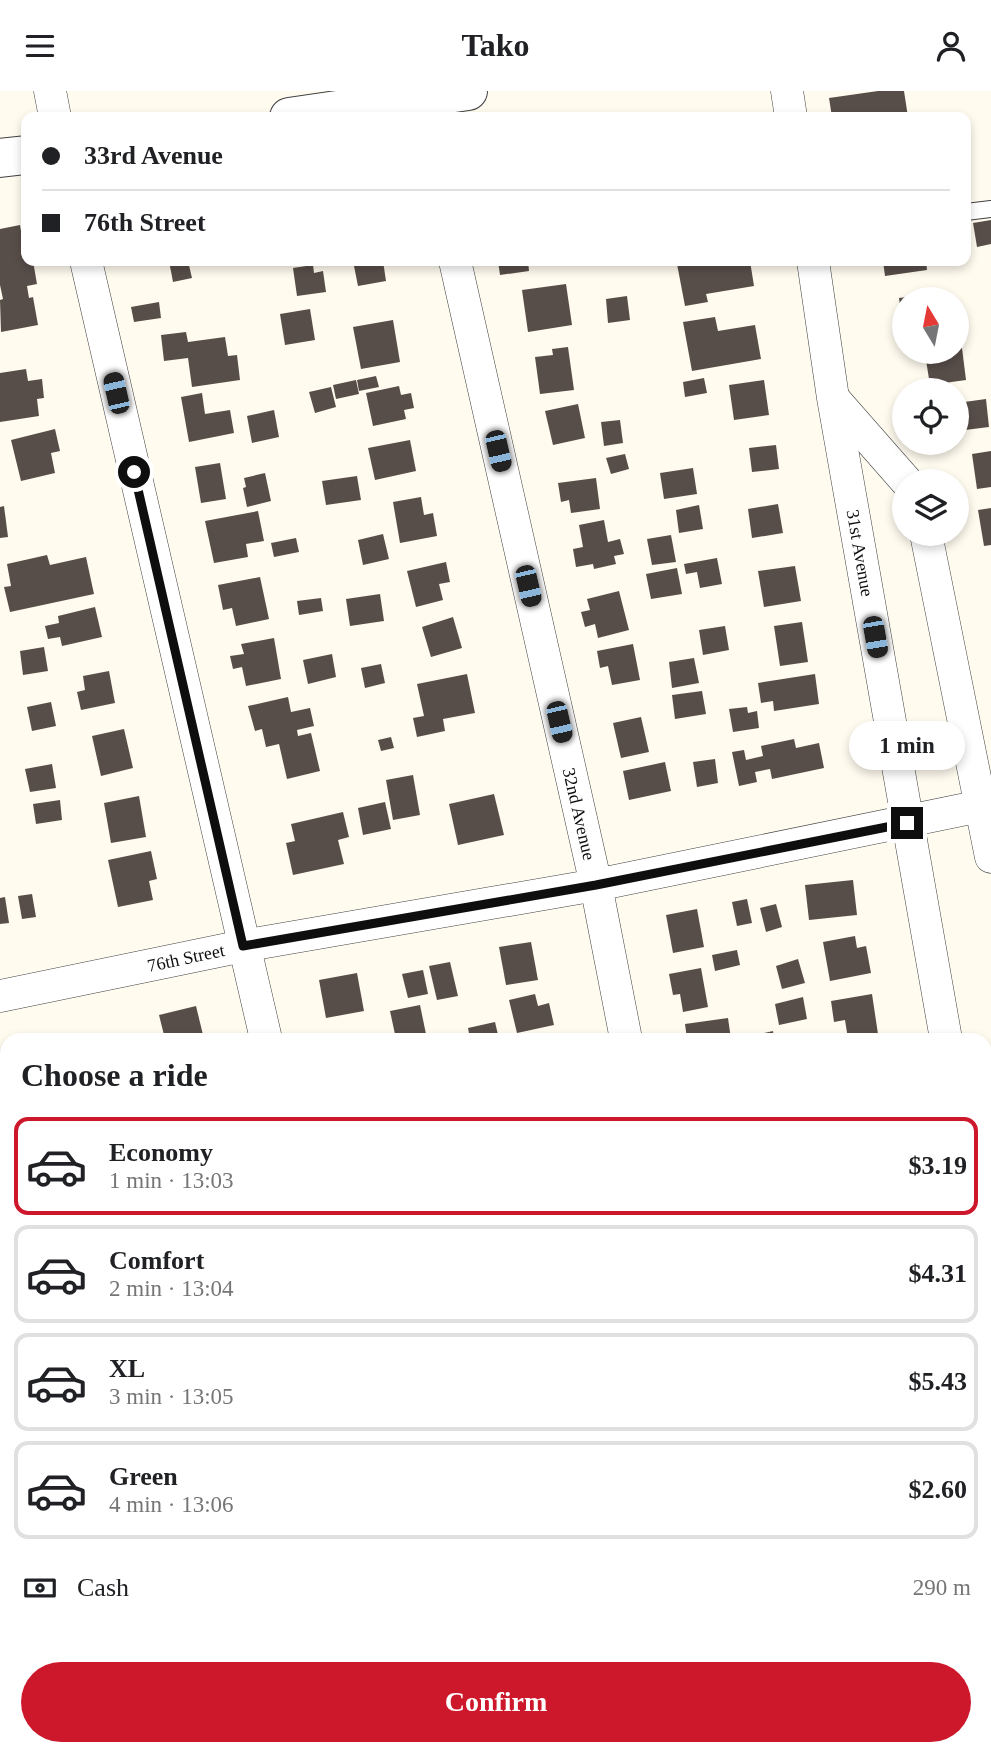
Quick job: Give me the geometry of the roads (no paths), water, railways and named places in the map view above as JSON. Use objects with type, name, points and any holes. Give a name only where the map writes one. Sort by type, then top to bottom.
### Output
[{"type":"street","points":[[50,91],[54,112]]},
{"type":"street","points":[[332,112],[419,102],[468,91]]},
{"type":"street","points":[[787,91],[790,112]]},
{"type":"street","points":[[0,158],[21,156]]},
{"type":"street","points":[[87,266],[265,1033]]},
{"type":"street","name":"32nd Avenue","points":[[456,266],[596,885],[625,1033]]},
{"type":"street","name":"31st Avenue","points":[[814,266],[833,398],[945,1033]]},
{"type":"street","points":[[833,398],[895,469]]},
{"type":"street","points":[[929,546],[986,805],[991,857]]},
{"type":"street","name":"76th Street","points":[[0,996],[243,946],[596,885],[986,805]]},
{"type":"lane","points":[[971,211],[991,209]]}]
